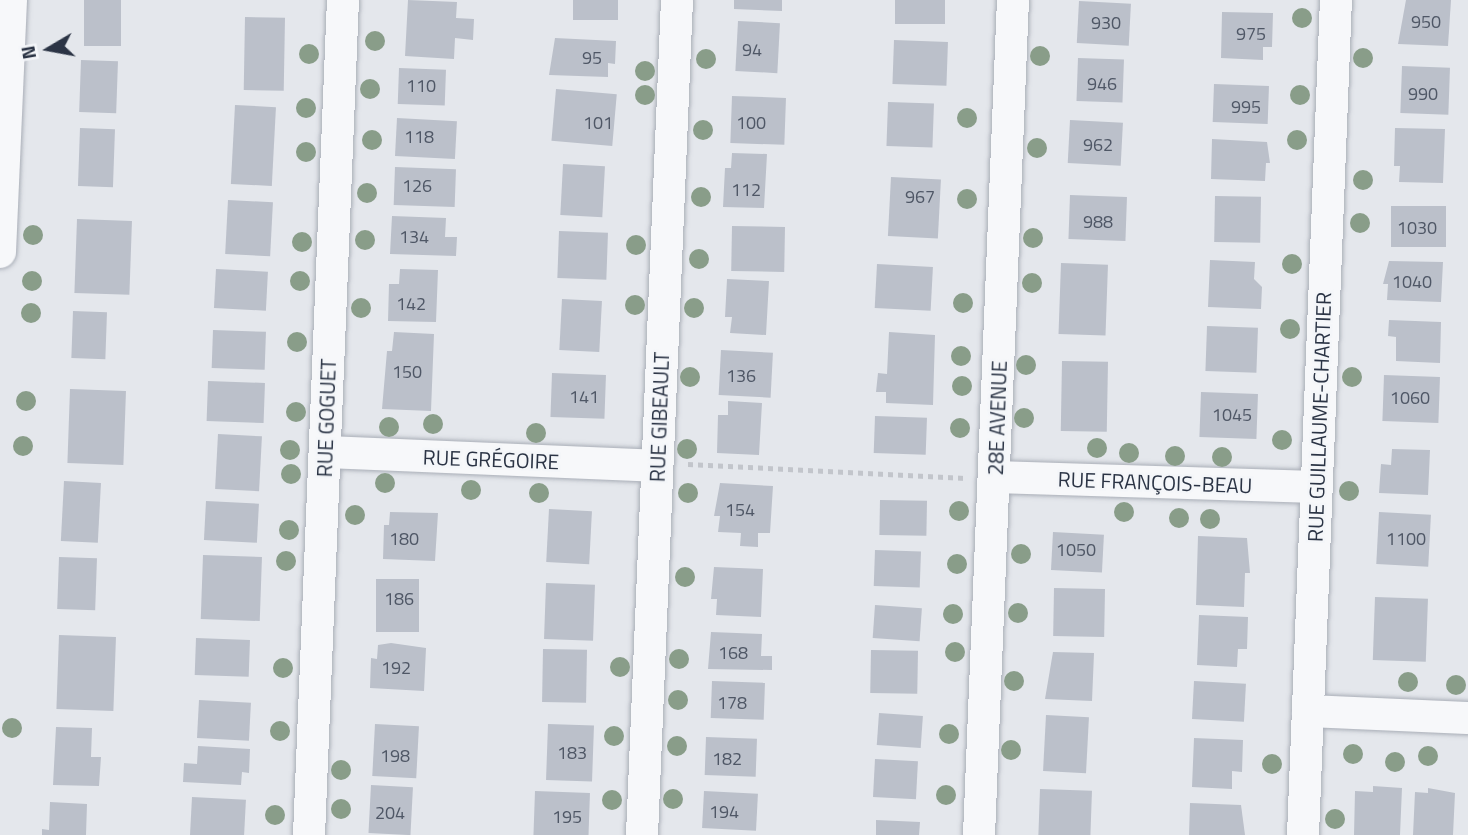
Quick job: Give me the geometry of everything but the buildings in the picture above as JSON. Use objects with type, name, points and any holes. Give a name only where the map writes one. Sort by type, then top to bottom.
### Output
[{"type":"street","points":[[0,252],[11,0]]},
{"type":"street","name":"RUE GOGUET","points":[[309,835],[343,0]]},
{"type":"street","name":"RUE GIBEAULT","points":[[642,835],[677,0]]},
{"type":"street","name":"28E AVENUE","points":[[979,835],[1013,0]]},
{"type":"street","name":"RUE GUILLAUME-CHARTIER","points":[[1303,835],[1336,0]]},
{"type":"street","name":"RUE GRÉGOIRE","points":[[325,452],[657,466]]},
{"type":"street","name":"RUE FRANÇOIS-BEAU","points":[[995,477],[1316,487]]},
{"type":"street","points":[[1308,710],[1468,718]]},
{"type":"path","points":[[657,466],[995,477]]}]
